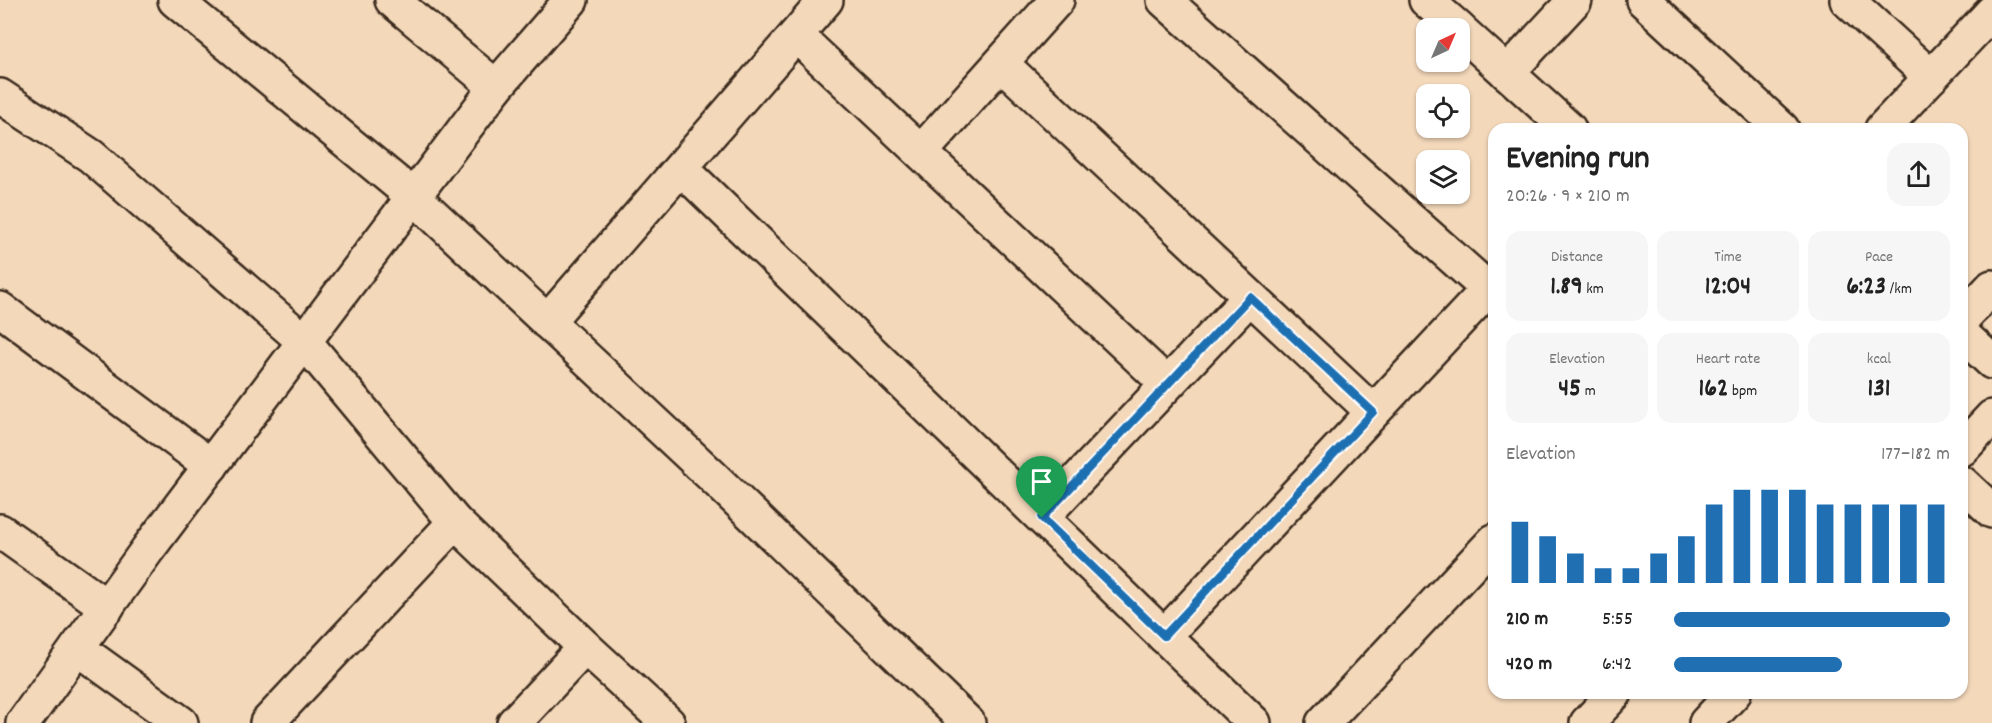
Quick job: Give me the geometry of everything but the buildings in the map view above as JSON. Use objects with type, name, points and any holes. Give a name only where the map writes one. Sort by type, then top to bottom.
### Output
[{"type":"street","points":[[175,0],[414,197],[711,475],[968,723]]},
{"type":"street","points":[[392,0],[496,87]]},
{"type":"street","points":[[23,723],[211,466],[496,87],[571,0]]},
{"type":"street","points":[[547,322],[826,0]]},
{"type":"street","points":[[921,153],[1058,0]]},
{"type":"street","points":[[1164,0],[1488,283]]},
{"type":"street","points":[[1426,0],[1446,18]]},
{"type":"street","points":[[1507,73],[1575,0]]},
{"type":"street","points":[[1643,0],[1776,123]]},
{"type":"street","points":[[1847,0],[1931,77]]},
{"type":"street","points":[[1888,123],[1992,12]]},
{"type":"street","points":[[796,34],[1167,384]]},
{"type":"street","points":[[1470,39],[1562,123]]},
{"type":"street","points":[[1002,64],[1373,412]]},
{"type":"street","points":[[0,96],[91,156],[305,342],[455,522],[668,723]]},
{"type":"street","points":[[681,168],[1254,723]]},
{"type":"street","points":[[1968,313],[1992,287]]},
{"type":"street","points":[[1164,636],[1488,289]]},
{"type":"street","points":[[1042,518],[1250,297]]},
{"type":"street","points":[[0,309],[211,466]]},
{"type":"street","points":[[1968,340],[1992,362]]},
{"type":"street","points":[[1968,443],[1992,417]]},
{"type":"street","points":[[1968,489],[1992,512]]},
{"type":"street","points":[[267,723],[455,522]]},
{"type":"street","points":[[0,531],[107,607]]},
{"type":"street","points":[[1323,723],[1488,548]]},
{"type":"street","points":[[514,723],[585,647]]},
{"type":"street","points":[[77,648],[182,723]]},
{"type":"street","points":[[1587,723],[1609,699]]},
{"type":"street","points":[[1706,723],[1728,699]]},
{"type":"route","points":[[1250,297],[1373,412],[1164,636],[1042,518],[1250,297]]}]
